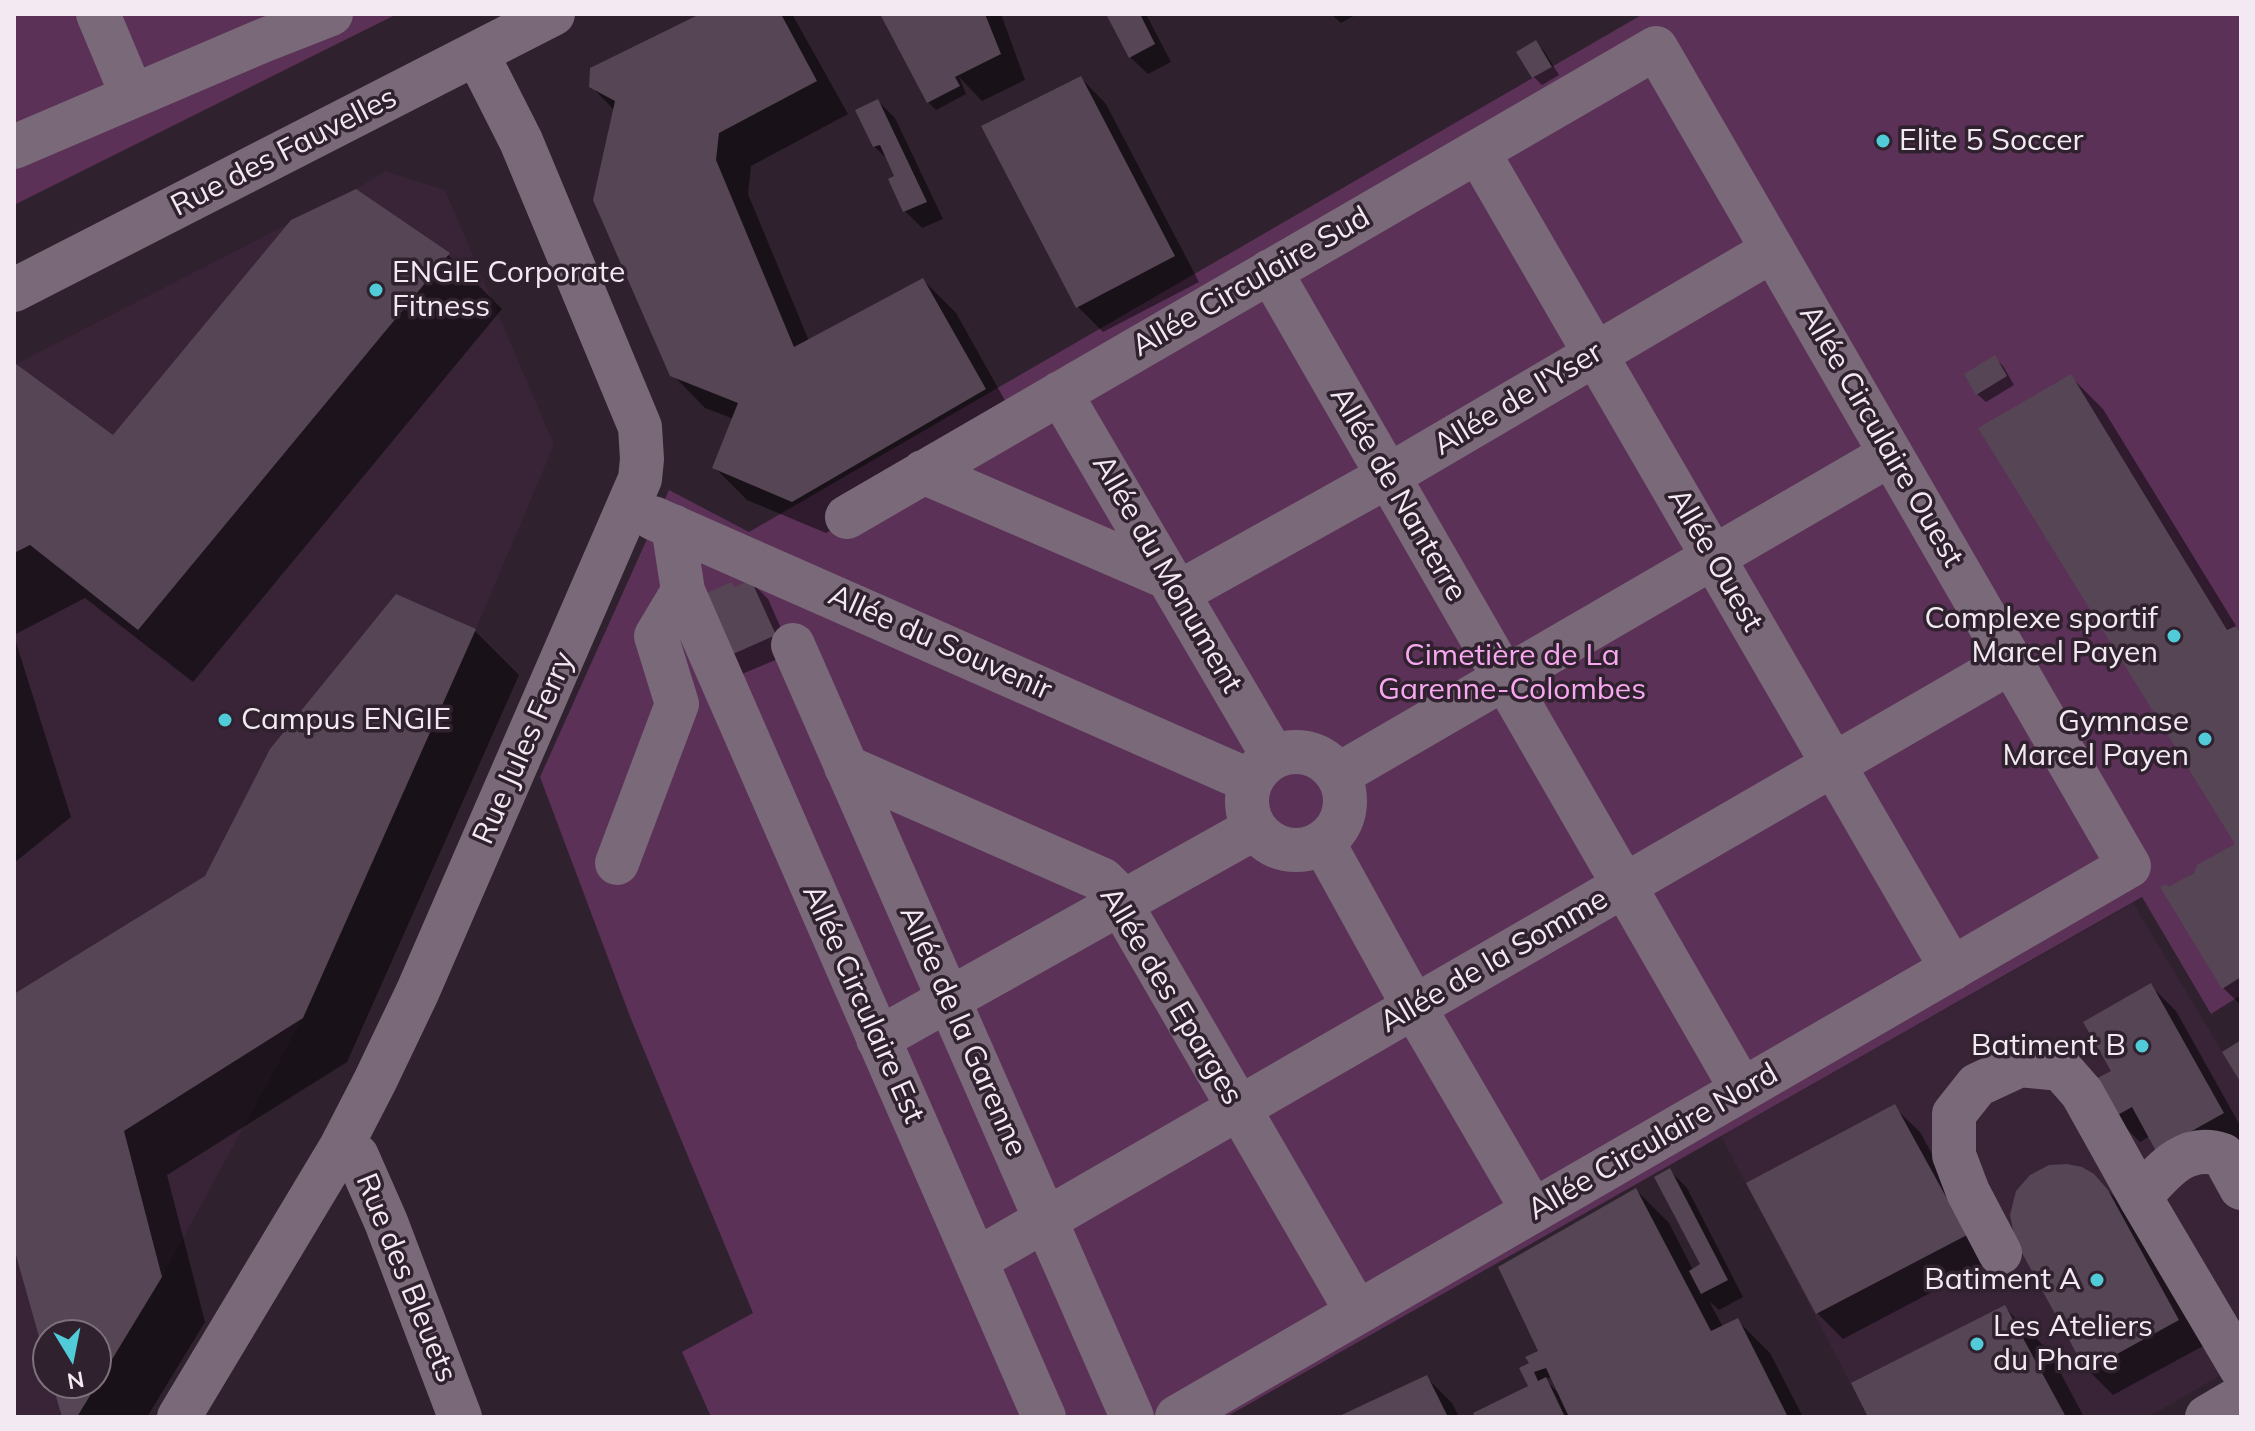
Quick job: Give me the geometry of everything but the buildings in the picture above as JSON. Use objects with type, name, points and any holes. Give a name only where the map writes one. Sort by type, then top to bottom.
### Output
[{"type":"street","points":[[98,14],[132,95]]},
{"type":"street","points":[[14,147],[132,95],[256,27],[331,14]]},
{"type":"street","name":"Rue des Fauvelles","points":[[14,290],[551,15]]},
{"type":"street","name":"Allée Circulaire Sud","points":[[847,517],[1656,48]]},
{"type":"street","name":"Allée Circulaire Ouest","points":[[1656,48],[2129,866]]},
{"type":"street","name":"Rue Jules Ferry","points":[[179,1417],[341,1147],[417,993],[640,479],[640,427],[521,141],[477,54]]},
{"type":"street","name":"Allée Ouest","points":[[1478,152],[1952,969]]},
{"type":"street","name":"Allée de l'Yser","points":[[1173,586],[1388,476],[1773,250]]},
{"type":"street","name":"Allée de Nanterre","points":[[1270,271],[1742,1090]]},
{"type":"street","name":"Allée du Monument","points":[[1060,393],[1173,586],[1262,768]]},
{"type":"street","points":[[1338,775],[1891,454]]},
{"type":"street","points":[[923,472],[1173,586]]},
{"type":"street","name":"Allée du Souvenir","points":[[628,509],[1262,768]]},
{"type":"street","name":"Allée Circulaire Est","points":[[673,526],[683,591],[1044,1417]]},
{"type":"street","points":[[617,863],[677,704],[656,636],[683,591]]},
{"type":"street","name":"Allée de la Garenne","points":[[793,645],[1132,1417]]},
{"type":"street","name":"Allée de la Somme","points":[[976,1260],[2011,662]]},
{"type":"street","points":[[1291,751],[1309,753],[1326,761],[1338,775],[1345,793],[1344,812],[1336,829],[1323,842],[1305,849],[1286,849],[1268,842],[1255,828],[1248,814],[1246,797],[1262,768],[1291,751]]},
{"type":"street","name":"Allée des Eparges","points":[[846,767],[1103,880],[1121,903],[1357,1312]]},
{"type":"street","points":[[878,1039],[1255,828]]},
{"type":"street","points":[[1323,842],[1414,1007],[1533,1211]]},
{"type":"street","name":"Allée Circulaire Nord","points":[[1177,1417],[2129,866]]},
{"type":"street","points":[[2000,1253],[1968,1192],[1954,1155],[1954,1114],[1977,1085],[2020,1065],[2061,1069],[2082,1093],[2140,1197],[2238,1356]]},
{"type":"street","name":"Rue des Bleuets","points":[[341,1147],[357,1156],[368,1180],[460,1417]]},
{"type":"street","points":[[2140,1197],[2169,1165],[2207,1150],[2223,1155],[2241,1188]]},
{"type":"street","points":[[2207,1417],[2241,1397]]},
{"type":"shaded area","name":"Campus ENGIE","points":[[385,171],[445,190],[554,445],[303,1018],[162,1277],[112,1359],[112,1319],[32,1319],[32,1399],[88,1399],[77,1417],[14,1417],[14,365],[356,189]]},
{"type":"shaded area","points":[[2133,903],[2241,1083],[2241,1363],[2149,1417],[1868,1417],[1721,1136]]},
{"type":"green space","points":[[14,14],[397,14],[14,205]]},
{"type":"green space","name":"Cimetière de La Garenne-Colombes","points":[[1643,14],[2241,14],[2241,1001],[2238,997],[2211,1014],[2142,897],[1226,1417],[711,1417],[682,1352],[753,1313],[631,1019],[540,777],[669,490],[749,532]]},
{"type":"place","name":"Elite 5 Soccer","points":[[1883,141]]},
{"type":"place","name":"ENGIE Corporate Fitness","points":[[376,290]]},
{"type":"place","name":"Complexe sportif Marcel Payen","points":[[2174,636]]},
{"type":"place","name":"Campus ENGIE","points":[[225,720]]},
{"type":"place","name":"Gymnase Marcel Payen","points":[[2205,739]]},
{"type":"place","name":"Batiment B","points":[[2142,1046]]},
{"type":"place","name":"Batiment A","points":[[2097,1280]]},
{"type":"place","name":"Les Ateliers du Phare","points":[[1977,1344]]}]
